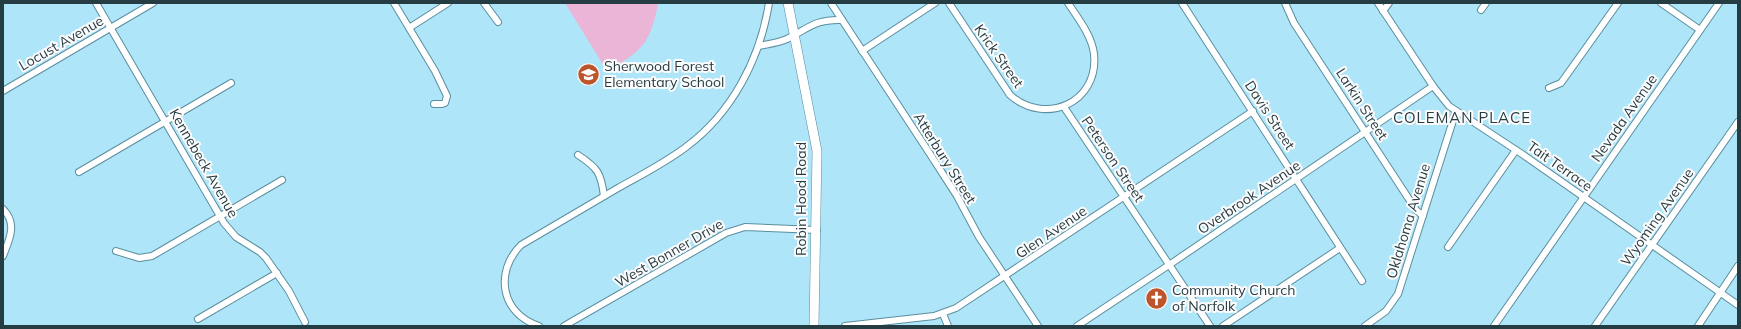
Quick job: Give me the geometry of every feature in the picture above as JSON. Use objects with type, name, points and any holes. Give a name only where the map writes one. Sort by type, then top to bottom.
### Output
[{"type":"street","name":"Kennebeck Avenue","points":[[96,3],[220,216],[236,237],[260,252],[277,273],[289,290],[305,322]]},
{"type":"street","name":"Locust Avenue","points":[[3,91],[153,3]]},
{"type":"street","points":[[394,3],[435,71],[447,96],[445,103],[434,104]]},
{"type":"street","points":[[409,28],[448,3]]},
{"type":"street","points":[[484,3],[498,22]]},
{"type":"street","points":[[539,326],[522,318],[510,302],[506,292],[505,279],[510,258],[521,245],[672,157],[702,134],[728,104],[744,80],[759,46],[765,26],[769,3]]},
{"type":"street","name":"Robin Hood Road","points":[[788,3],[818,151],[814,326]]},
{"type":"street","name":"Atterbury Street","points":[[831,3],[953,190],[979,237],[1038,326]]},
{"type":"street","points":[[862,51],[935,3]]},
{"type":"street","name":"Krick Street","points":[[949,3],[1010,95],[1016,100],[1030,107],[1053,109],[1064,107]]},
{"type":"street","name":"Peterson Street","points":[[1068,3],[1090,38],[1094,55],[1094,66],[1088,84],[1083,92],[1075,101],[1064,107],[1210,326]]},
{"type":"street","name":"Davis Street","points":[[1182,3],[1362,281]]},
{"type":"street","name":"Larkin Street","points":[[1285,3],[1294,23],[1416,210],[1423,216]]},
{"type":"street","name":"Tait Terrace","points":[[1378,3],[1441,98],[1456,111],[1516,150],[1738,305]]},
{"type":"street","points":[[1383,11],[1389,3]]},
{"type":"street","points":[[1482,10],[1486,3]]},
{"type":"street","points":[[1549,88],[1561,83],[1618,3]]},
{"type":"street","points":[[1661,3],[1700,30]]},
{"type":"street","name":"Nevada Avenue","points":[[1494,326],[1719,3]]},
{"type":"street","points":[[759,46],[777,42],[816,22],[832,19],[842,20]]},
{"type":"street","points":[[79,172],[231,83]]},
{"type":"street","name":"Overbrook Avenue","points":[[1077,326],[1170,265],[1433,86]]},
{"type":"street","name":"Glen Avenue","points":[[845,326],[943,314],[956,308],[1005,277],[1253,111]]},
{"type":"street","name":"Oklahoma Avenue","points":[[1365,326],[1386,311],[1398,294],[1456,111]]},
{"type":"street","name":"Wyoming Avenue","points":[[1595,326],[1738,122]]},
{"type":"street","points":[[1448,247],[1516,150]]},
{"type":"street","points":[[578,155],[589,162],[599,172],[602,179],[604,196]]},
{"type":"street","points":[[116,251],[139,258],[152,256],[282,180]]},
{"type":"street","points":[[3,209],[11,220],[12,232],[3,256]]},
{"type":"street","name":"West Bonner Drive","points":[[564,326],[735,229],[745,227],[816,230]]},
{"type":"street","points":[[1223,326],[1340,248]]},
{"type":"street","points":[[1698,326],[1738,266]]},
{"type":"street","points":[[198,319],[277,273]]},
{"type":"street","points":[[943,314],[948,326]]},
{"type":"shaded area","points":[[565,3],[658,3],[652,28],[643,45],[628,58],[607,71]]},
{"type":"place","name":"Sherwood Forest Elementary School","points":[[588,74]]},
{"type":"place","name":"Community Church of Norfolk","points":[[1157,298]]},
{"type":"district","name":"COLEMAN PLACE","points":[[1462,118]]}]
